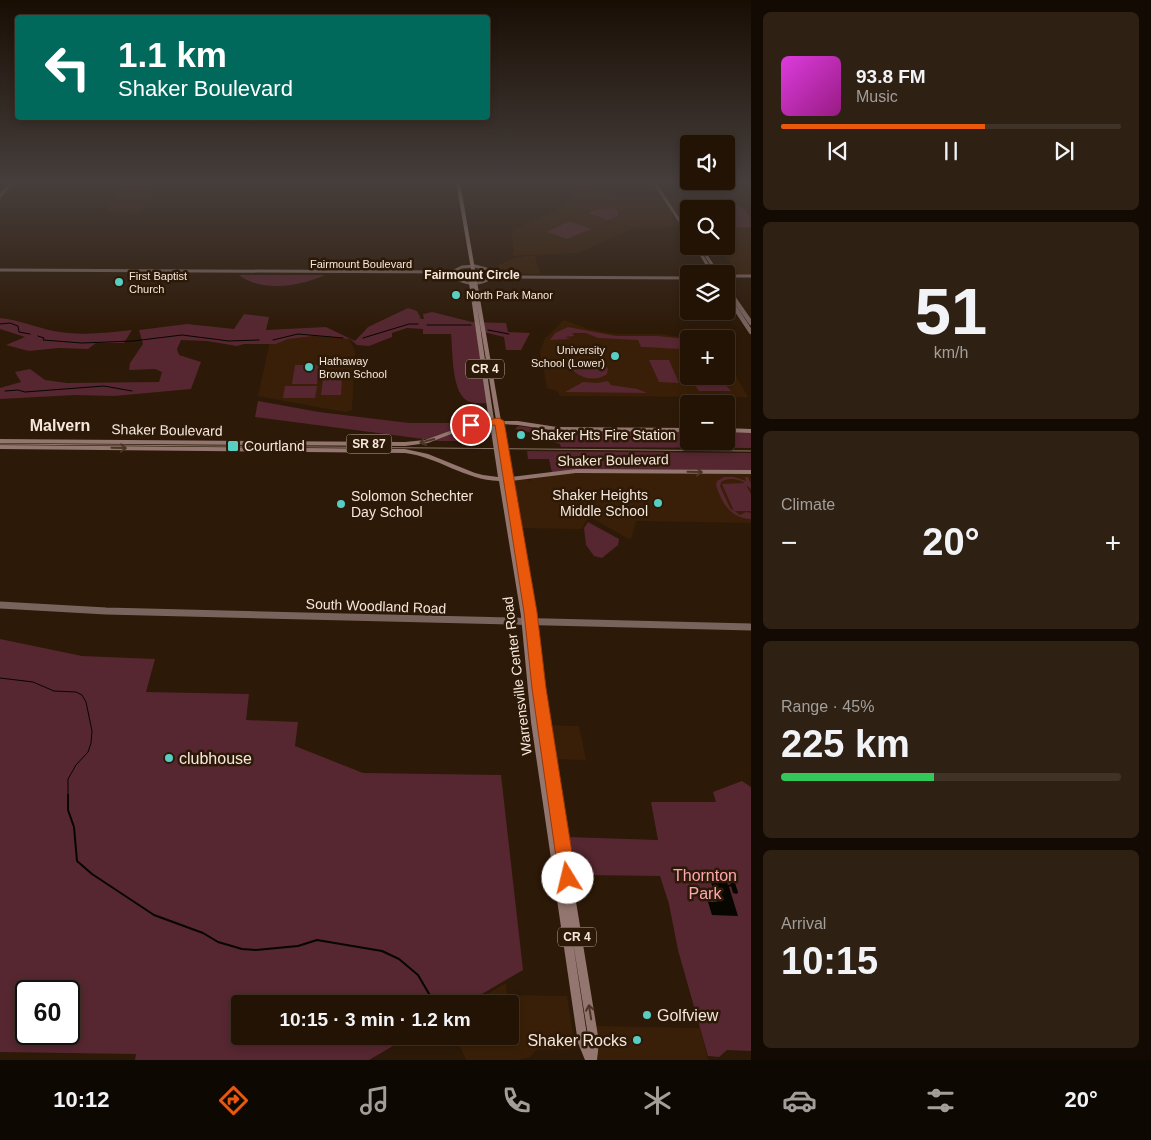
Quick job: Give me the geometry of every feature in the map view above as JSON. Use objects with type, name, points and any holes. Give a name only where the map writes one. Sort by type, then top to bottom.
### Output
[{"type":"main road","name":"Warrensville Center Road","points":[[466,231],[496,421],[505,453],[505,478]]},
{"type":"main road","points":[[519,415],[519,420],[524,424]]},
{"type":"main road","name":"Warrensville Center Road","points":[[496,421],[495,442],[505,478],[593,1034],[591,1060]]},
{"type":"main road","name":"Shaker Boulevard","points":[[0,441],[405,444],[426,442],[474,424],[496,421],[553,429],[680,430]]},
{"type":"main road","points":[[735,430],[751,431]]},
{"type":"main road","name":"Shaker Boulevard","points":[[0,447],[413,452],[433,456],[480,476],[505,478],[524,478],[556,472],[576,471],[751,472]]},
{"type":"main road","name":"Warrensville Center Road","points":[[528,622],[535,722],[584,1043],[591,1060]]},
{"type":"street","points":[[492,275],[486,282],[474,284],[459,281],[452,274],[457,268],[471,266],[484,268],[492,275],[680,276]]},
{"type":"street","name":"Fairmount Boulevard","points":[[0,271],[452,274]]},
{"type":"street","points":[[735,277],[751,277]]},
{"type":"street","points":[[735,299],[751,323]]},
{"type":"street","points":[[735,308],[751,332]]},
{"type":"street","name":"South Woodland Road","points":[[0,604],[106,611],[751,627]]},
{"type":"shaded area","points":[[513,231],[627,231],[578,253],[512,256],[514,250],[511,236]]},
{"type":"shaded area","points":[[735,231],[751,231],[751,275],[738,275],[735,270],[735,265],[731,265],[725,255],[735,255]]},
{"type":"shaded area","points":[[535,256],[540,274],[499,273],[491,269],[511,259]]},
{"type":"shaded area","name":"University School (Lower)","points":[[564,320],[588,329],[616,334],[660,334],[680,337],[680,385],[735,385],[735,375],[748,397],[735,397],[735,395],[560,396],[557,391],[547,388],[540,352],[545,338]]},
{"type":"shaded area","name":"Hathaway Brown School","points":[[272,332],[342,335],[350,340],[355,352],[352,410],[346,412],[339,411],[258,396]]},
{"type":"shaded area","name":"Shaker Heights Middle School","points":[[562,472],[751,473],[751,523],[636,521],[631,539],[530,481],[533,478]]},
{"type":"shaded area","points":[[509,478],[525,478],[588,518],[582,529],[517,528]]},
{"type":"shaded area","points":[[545,725],[579,726],[586,760],[550,759]]},
{"type":"shaded area","points":[[710,879],[726,879],[728,885],[731,884],[730,882],[735,883],[737,894],[733,893],[731,886],[729,887],[738,916],[712,915],[708,902],[717,902]]},
{"type":"shaded area","points":[[506,983],[507,995],[485,995]]},
{"type":"shaded area","points":[[519,995],[567,996],[574,1040],[569,1049],[536,1050],[530,1057],[518,1060],[466,1060],[459,1045],[519,1045]]},
{"type":"shaded area","points":[[592,1026],[700,1028],[708,1060],[594,1060]]},
{"type":"green space","points":[[548,231],[585,231],[567,239]]},
{"type":"green space","points":[[239,275],[325,275],[293,285],[270,286],[248,281]]},
{"type":"green space","points":[[408,308],[417,311],[421,319],[424,319],[423,314],[432,312],[472,322],[506,323],[508,332],[530,333],[521,350],[506,350],[504,337],[479,331],[490,403],[470,402],[459,391],[454,372],[451,334],[423,334],[423,329],[407,328],[392,333],[392,337],[369,346],[357,345],[350,339],[313,336],[288,339],[276,344],[244,344],[237,346],[207,341],[181,340],[177,349],[179,355],[201,362],[191,389],[114,396],[75,395],[0,399],[0,388],[21,382],[15,372],[30,369],[45,380],[67,383],[159,382],[162,372],[155,369],[129,370],[130,363],[143,344],[139,330],[187,324],[234,329],[244,314],[269,317],[266,330],[326,327],[355,341],[368,327]]},
{"type":"green space","points":[[0,318],[64,333],[93,334],[132,330],[124,343],[96,343],[88,349],[59,348],[29,351],[6,345],[25,337],[0,329]]},
{"type":"green space","points":[[568,327],[616,336],[657,336],[680,338],[680,349],[641,347],[638,340],[598,338],[586,333],[572,333],[574,336],[565,337],[570,339],[550,340],[555,333]]},
{"type":"green space","points":[[589,360],[601,363],[608,368],[607,374],[594,379],[579,375],[572,369],[574,363]]},
{"type":"green space","points":[[649,360],[669,360],[679,383],[659,382]]},
{"type":"green space","points":[[295,365],[319,365],[317,384],[292,384]]},
{"type":"green space","points":[[323,379],[342,379],[341,395],[321,395]]},
{"type":"green space","points":[[608,381],[611,385],[637,389],[647,393],[565,392],[583,382],[597,383]]},
{"type":"green space","points":[[695,385],[726,385],[731,391],[699,391]]},
{"type":"green space","points":[[285,386],[317,386],[315,398],[283,398]]},
{"type":"green space","points":[[258,401],[319,412],[409,423],[469,423],[469,441],[439,441],[255,417]]},
{"type":"green space","points":[[518,426],[556,431],[680,432],[680,448],[561,447],[560,444],[545,440],[538,434],[515,429]]},
{"type":"green space","points":[[735,432],[751,432],[751,448],[735,448]]},
{"type":"green space","points":[[527,451],[751,453],[751,472],[552,473],[549,459],[528,459]]},
{"type":"green space","points":[[724,477],[734,477],[746,481],[745,477],[748,477],[751,489],[746,485],[751,494],[751,511],[734,511],[740,515],[746,512],[751,513],[751,519],[732,513],[724,503],[716,485],[717,481]],"holes":[[[727,479],[745,483],[722,484],[734,511],[730,508],[720,486],[721,482]]]},
{"type":"green space","points":[[588,522],[619,539],[618,545],[602,558],[594,556],[586,545],[584,528]]},
{"type":"green space","points":[[0,639],[82,656],[155,659],[146,692],[249,694],[246,720],[298,722],[295,746],[363,773],[501,775],[523,970],[480,995],[231,995],[231,1045],[395,1045],[369,1060],[135,1060],[136,1054],[0,1052]]},
{"type":"green space","name":"Thornton Park","points":[[742,781],[751,787],[751,1051],[727,1050],[719,1057],[708,1056],[678,950],[669,904],[660,876],[582,875],[565,865],[562,843],[569,843],[568,837],[658,840],[651,802],[716,802],[713,792]]},
{"type":"waterway","points":[[0,324],[10,323],[18,326],[19,332],[30,334]]},
{"type":"waterway","points":[[363,338],[409,324],[418,324]]},
{"type":"waterway","points":[[427,325],[471,325]]},
{"type":"waterway","points":[[488,330],[509,334]]},
{"type":"waterway","points":[[273,340],[298,334],[343,338]]},
{"type":"waterway","points":[[38,336],[44,338],[43,340],[82,343],[133,341],[182,335],[229,341],[259,340]]},
{"type":"waterway","points":[[5,391],[18,390],[25,392],[104,386],[132,391]]},
{"type":"waterway","points":[[0,678],[33,682],[54,691],[76,692],[82,695],[86,702],[92,731],[91,743],[88,752],[76,765],[68,779],[68,810],[74,827],[77,861],[92,874],[154,915],[203,933],[218,942],[242,949],[256,950],[298,946],[317,940],[382,951],[399,959],[418,975],[430,995]]},
{"type":"tram line","points":[[0,444],[751,451]]},
{"type":"place","name":"First Baptist Church","points":[[119,282]]},
{"type":"place","name":"North Park Manor","points":[[456,295]]},
{"type":"place","name":"University School (Lower)","points":[[615,356]]},
{"type":"place","name":"Hathaway Brown School","points":[[309,367]]},
{"type":"place","name":"Shaker Hts Fire Station","points":[[521,435]]},
{"type":"place","name":"Courtland","points":[[233,446]]},
{"type":"place","name":"Shaker Heights Middle School","points":[[658,503]]},
{"type":"place","name":"Solomon Schechter Day School","points":[[341,504]]},
{"type":"place","name":"clubhouse","points":[[169,758]]},
{"type":"place","name":"Golfview","points":[[647,1015]]},
{"type":"place","name":"Shaker Rocks","points":[[637,1040]]},
{"type":"district","name":"Fairmount Circle","points":[[472,275]]},
{"type":"district","name":"Malvern","points":[[60,425]]},
{"type":"route","points":[[471,425],[499,421],[530,612],[539,688],[568,878]]}]
